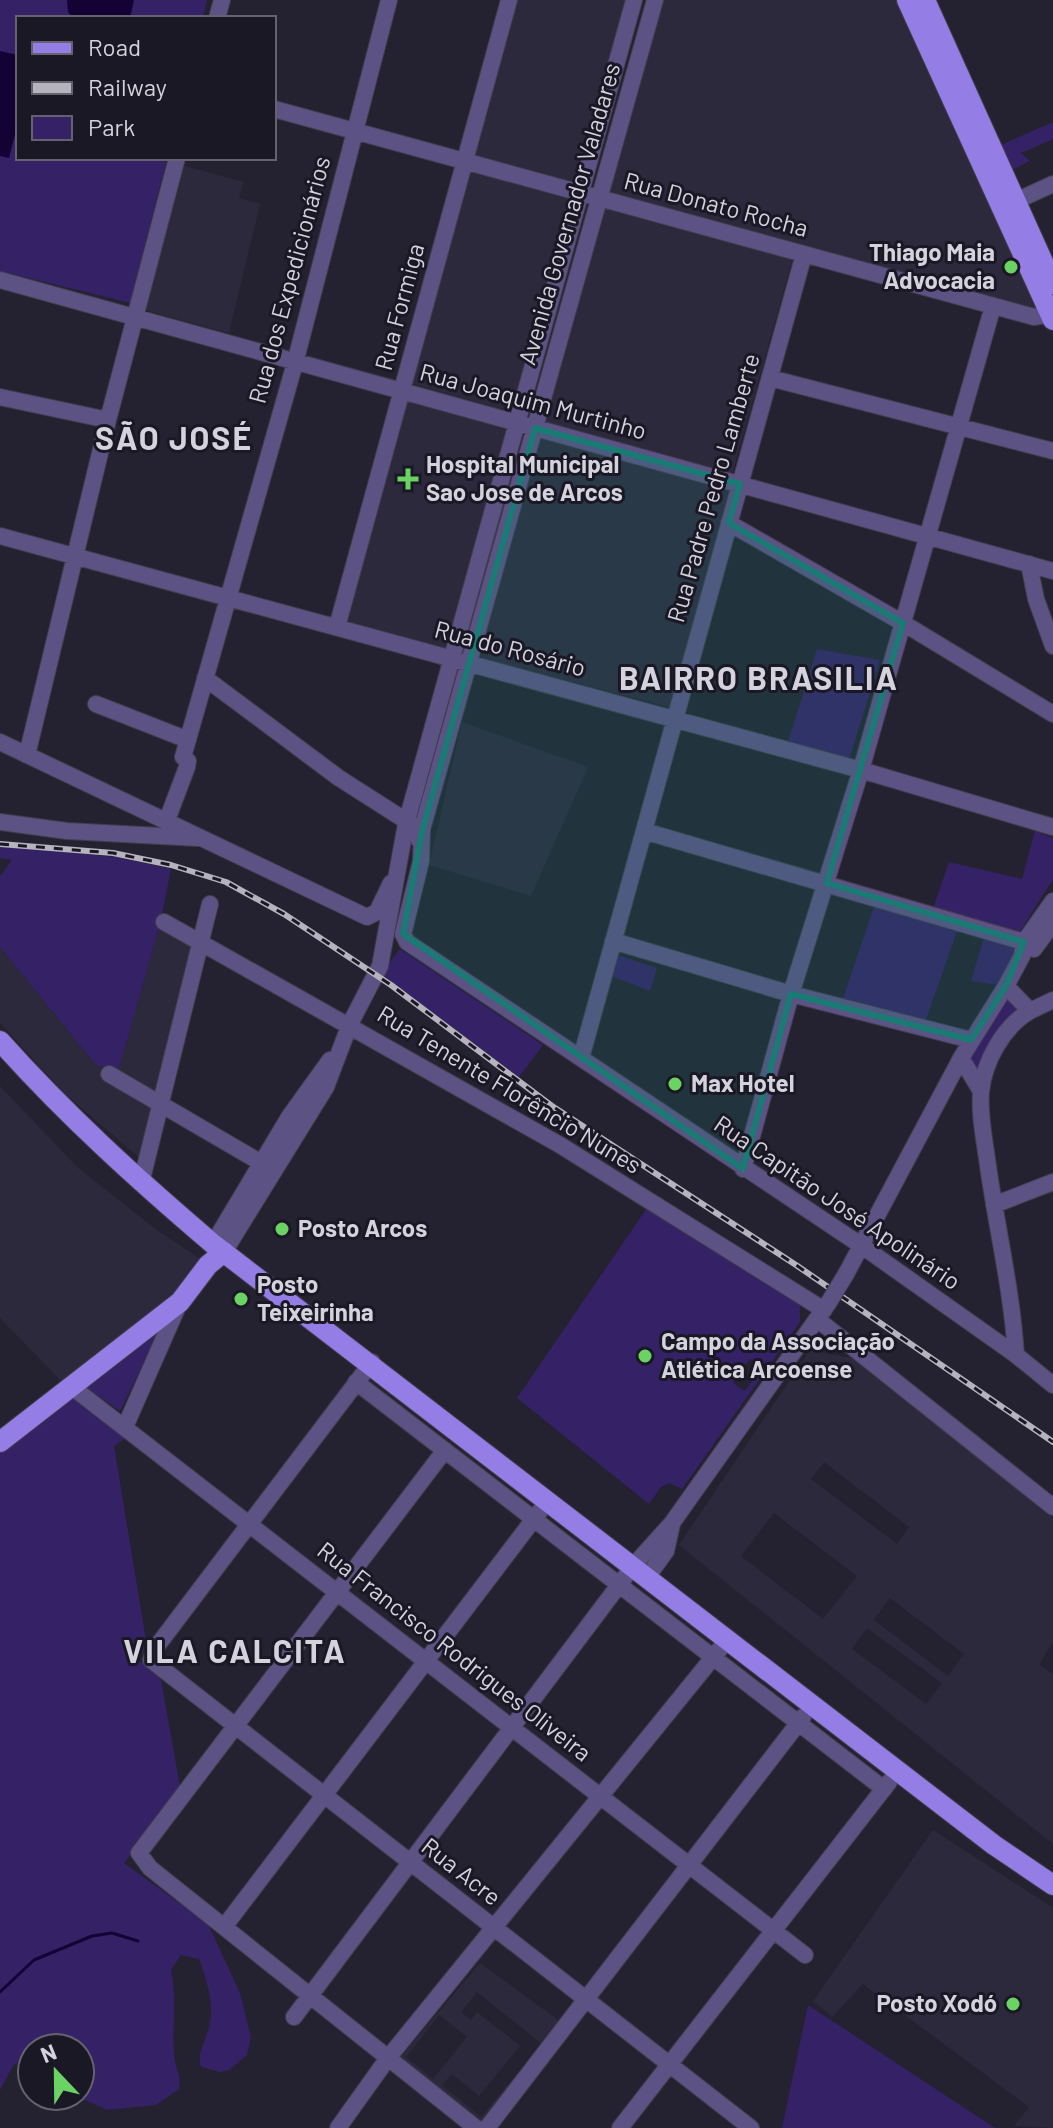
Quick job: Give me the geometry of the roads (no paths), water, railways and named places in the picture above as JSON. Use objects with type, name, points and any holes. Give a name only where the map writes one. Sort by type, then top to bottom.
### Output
[{"type":"main road","points":[[907,0],[1009,204],[1053,284]]},
{"type":"main road","points":[[925,0],[1052,316]]},
{"type":"main road","points":[[0,1041],[51,1098],[215,1253],[372,1362],[994,1845],[1053,1885]]},
{"type":"main road","points":[[0,1442],[180,1302],[215,1253]]},
{"type":"street","name":"Rua dos Expedicionários","points":[[167,820],[187,767],[188,761],[183,757],[295,363],[389,0]]},
{"type":"street","name":"Rua Formiga","points":[[337,627],[509,0]]},
{"type":"street","name":"Avenida Governador Valadares","points":[[394,901],[422,831],[655,0]]},
{"type":"street","name":"Avenida Governador Valadares","points":[[215,1253],[268,1168],[326,1087],[350,1024],[380,966],[408,820],[632,7]]},
{"type":"street","points":[[632,7],[649,18]]},
{"type":"street","name":"Rua Donato Rocha","points":[[276,110],[1034,317],[1052,316]]},
{"type":"street","points":[[27,755],[108,420],[176,160]]},
{"type":"street","points":[[1009,204],[1053,184]]},
{"type":"street","name":"Rua Padre Pedro Lamberte","points":[[581,1058],[804,254]]},
{"type":"street","name":"Rua Joaquim Murtinho","points":[[0,280],[1053,571]]},
{"type":"street","points":[[743,1169],[791,994],[861,770],[993,306]]},
{"type":"street","points":[[770,378],[1053,451]]},
{"type":"street","points":[[0,397],[108,420]]},
{"type":"street","points":[[729,523],[1053,714]]},
{"type":"street","name":"Rua do Rosário","points":[[0,536],[861,770],[1053,827]]},
{"type":"street","points":[[1029,564],[1036,599],[1053,646]]},
{"type":"street","points":[[205,678],[339,778],[422,831]]},
{"type":"street","points":[[96,704],[188,740]]},
{"type":"street","points":[[0,742],[367,917],[377,912],[398,866]]},
{"type":"street","points":[[132,834],[150,828],[151,813]]},
{"type":"street","points":[[0,822],[67,831],[207,839]]},
{"type":"street","name":"Rua Capitão José Apolinário","points":[[422,831],[421,861],[403,934],[407,942],[862,1246],[1016,1355],[1053,1385]]},
{"type":"street","points":[[644,831],[827,883],[1028,947]]},
{"type":"street","points":[[294,2017],[618,1587],[666,1551],[672,1523],[846,1274],[961,1058],[1006,986],[1053,901]]},
{"type":"street","points":[[141,1183],[210,904]]},
{"type":"street","name":"Rua Tenente Florêncio Nunes","points":[[164,922],[560,1145],[823,1310],[1053,1507]]},
{"type":"street","points":[[1028,947],[1053,923]]},
{"type":"street","points":[[613,941],[791,994],[971,1040]]},
{"type":"street","points":[[1006,986],[1030,1011]]},
{"type":"street","points":[[981,1091],[1003,1033],[1013,1020],[1053,1000]]},
{"type":"street","points":[[961,1058],[981,1091],[994,1205],[1011,1294],[1016,1355]]},
{"type":"street","points":[[109,1074],[268,1168]]},
{"type":"street","points":[[994,1205],[1053,1182]]},
{"type":"street","points":[[125,1427],[180,1302]]},
{"type":"street","points":[[250,1524],[372,1362]]},
{"type":"street","points":[[1035,1371],[1053,1363]]},
{"type":"street","points":[[356,1382],[711,1659],[884,1789]]},
{"type":"street","name":"Rua Francisco Rodrigues Oliveira","points":[[72,1387],[805,1955]]},
{"type":"street","points":[[445,1450],[141,1848],[141,1860],[476,2128]]},
{"type":"street","points":[[224,1927],[549,1499]]},
{"type":"street","name":"Rua Acre","points":[[250,1524],[154,1650],[152,1662],[751,2128]]},
{"type":"street","points":[[338,2128],[388,2058],[728,1639]]},
{"type":"street","points":[[487,2128],[813,1704]]},
{"type":"street","points":[[620,2128],[899,1770]]},
{"type":"waterway","points":[[0,1992],[34,1960],[92,1936],[112,1933],[138,1941]]},
{"type":"railway","points":[[0,844],[113,853],[171,865],[226,882],[284,914],[391,985],[552,1106],[796,1265],[1053,1442]]},
{"type":"place","name":"Thiago Maia Advocacia","points":[[1011,267]]},
{"type":"place","name":"Hospital Municipal Sao Jose de Arcos","points":[[408,479]]},
{"type":"place","name":"Max Hotel","points":[[675,1084]]},
{"type":"place","name":"Posto Arcos","points":[[282,1229]]},
{"type":"place","name":"Posto Teixeirinha","points":[[241,1299]]},
{"type":"place","name":"Campo da Associação Atlética Arcoense","points":[[645,1356]]},
{"type":"place","name":"Posto Xodó","points":[[1013,2004]]},
{"type":"district","name":"SÃO JOSÉ","points":[[174,439]]},
{"type":"district","name":"BAIRRO BRASILIA","points":[[759,679]]},
{"type":"district","name":"VILA CALCITA","points":[[235,1652]]}]
